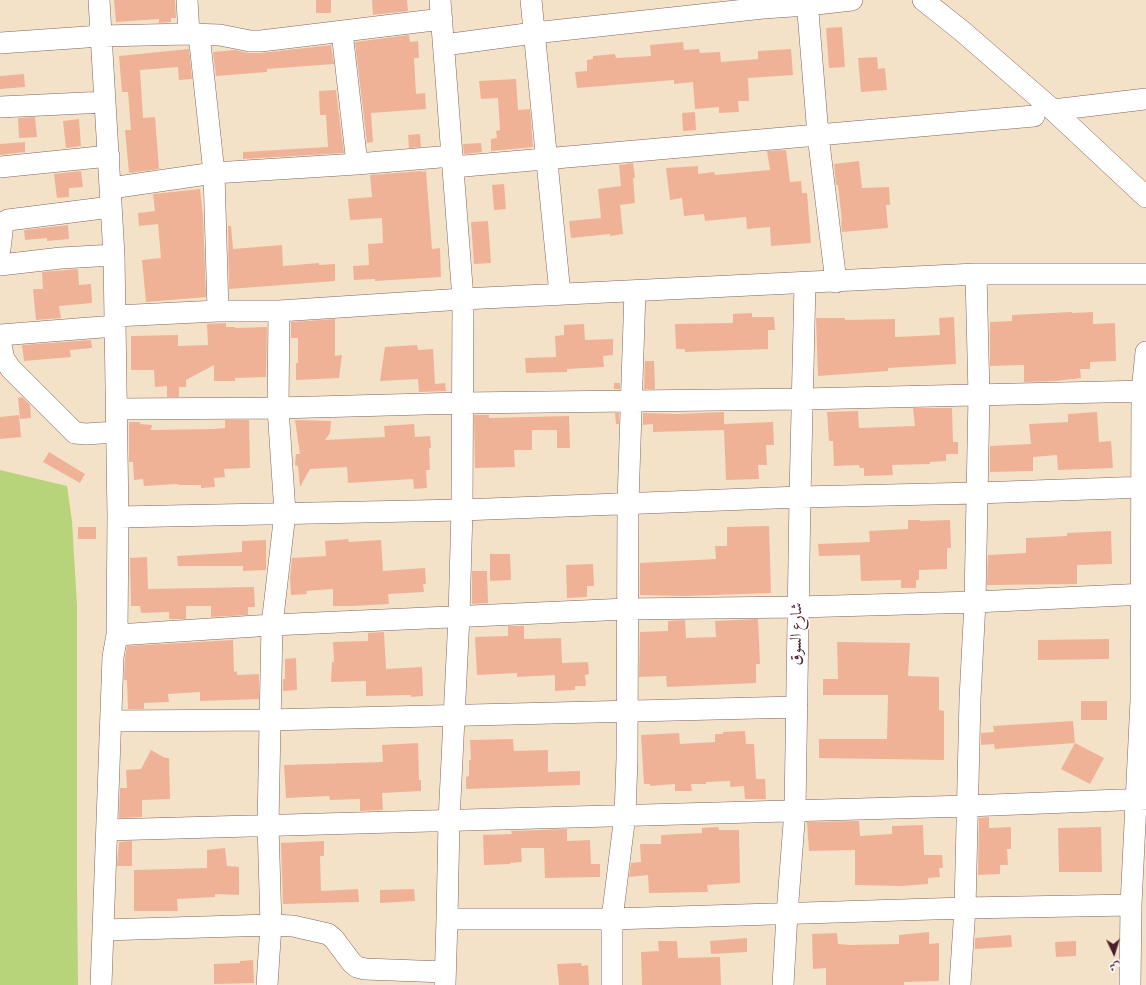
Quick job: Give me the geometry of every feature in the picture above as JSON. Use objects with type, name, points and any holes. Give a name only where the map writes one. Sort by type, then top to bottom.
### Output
[{"type":"street","points":[[99,0],[114,255],[118,517],[117,635],[113,657],[101,985]]},
{"type":"street","points":[[187,0],[194,34],[214,173],[218,311]]},
{"type":"street","points":[[531,0],[560,294]]},
{"type":"street","points":[[444,45],[534,33],[807,3],[852,0]]},
{"type":"street","points":[[924,0],[962,31],[1044,113],[1146,197]]},
{"type":"street","points":[[807,3],[818,135],[836,282]]},
{"type":"street","points":[[1,38],[194,34],[220,35],[261,41],[342,32],[441,10],[463,299],[462,510],[459,616],[448,821],[448,919],[445,978],[357,967],[352,963],[334,938],[328,934],[293,926],[271,925],[103,930]]},
{"type":"street","points":[[342,32],[357,164]]},
{"type":"street","points":[[0,249],[3,223],[8,220],[111,198],[214,173],[357,164],[547,158],[818,135],[1044,113],[1146,99]]},
{"type":"street","points":[[0,107],[105,102]]},
{"type":"street","points":[[0,167],[109,156]]},
{"type":"street","points":[[0,265],[61,258],[114,255]]},
{"type":"street","points":[[960,985],[965,908],[970,699],[975,602],[979,395],[976,274]]},
{"type":"street","points":[[0,335],[115,321],[218,311],[279,310],[463,299],[976,274],[1146,274]]},
{"type":"street","name":"شارع السوق","points":[[783,985],[795,810],[805,283]]},
{"type":"street","points":[[612,985],[612,919],[625,816],[628,712],[628,503],[635,291]]},
{"type":"street","points":[[267,985],[271,925],[268,826],[272,625],[285,513],[278,408],[279,310]]},
{"type":"street","points":[[0,341],[4,359],[11,369],[75,433],[86,434],[116,432]]},
{"type":"street","points":[[1130,985],[1136,912],[1141,800],[1143,700],[1144,391],[1146,352]]},
{"type":"street","points":[[0,379],[22,380]]},
{"type":"street","points":[[116,409],[278,408],[462,403],[803,399],[1144,391]]},
{"type":"street","points":[[118,517],[462,510],[800,497],[1144,487]]},
{"type":"street","points":[[117,635],[272,625],[627,609],[799,607],[1143,595]]},
{"type":"street","points":[[111,721],[269,720],[797,707]]},
{"type":"street","points":[[107,830],[1141,800]]},
{"type":"street","points":[[448,919],[612,919],[965,908],[1136,912]]},
{"type":"green space","points":[[0,470],[67,486],[72,521],[77,605],[78,985],[0,985]]},
{"type":"building","points":[[114,0],[175,0],[176,18],[171,18],[171,22],[159,23],[159,19],[116,22]]},
{"type":"building","points":[[316,0],[331,0],[331,13],[316,13]]},
{"type":"building","points":[[372,0],[407,0],[408,11],[373,15]]},
{"type":"building","points":[[842,27],[845,67],[829,68],[826,28]]},
{"type":"building","points":[[409,35],[410,42],[418,41],[419,58],[414,58],[416,94],[425,93],[426,109],[371,113],[373,142],[367,143],[355,42]]},
{"type":"building","points":[[683,42],[684,50],[699,49],[700,53],[720,52],[721,62],[758,59],[758,51],[791,49],[793,75],[748,78],[749,101],[738,101],[739,112],[719,113],[719,107],[695,109],[693,82],[674,84],[674,80],[577,88],[575,72],[587,71],[587,60],[593,59],[593,56],[615,54],[616,58],[651,56],[650,45]]},
{"type":"building","points":[[331,45],[334,64],[267,69],[267,72],[216,76],[213,52],[235,50],[248,53],[261,53]]},
{"type":"building","points":[[189,49],[192,79],[179,80],[178,67],[140,70],[143,118],[155,117],[159,169],[129,173],[125,130],[131,130],[128,92],[122,92],[119,56]]},
{"type":"building","points":[[877,57],[878,69],[885,68],[887,90],[861,92],[858,58]]},
{"type":"building","points":[[24,74],[25,87],[0,89],[0,76]]},
{"type":"building","points":[[516,79],[518,110],[530,109],[533,147],[491,151],[491,139],[497,138],[496,131],[500,130],[498,98],[481,99],[479,81]]},
{"type":"building","points":[[336,90],[344,153],[243,159],[243,152],[328,147],[326,115],[320,115],[319,91]]},
{"type":"building","points":[[695,112],[696,130],[683,131],[682,113]]},
{"type":"building","points":[[35,117],[37,137],[19,138],[18,118]]},
{"type":"building","points":[[79,119],[81,146],[66,148],[63,121]]},
{"type":"building","points":[[420,134],[421,147],[409,148],[408,135]]},
{"type":"building","points":[[25,142],[25,152],[0,155],[0,144]]},
{"type":"building","points":[[481,143],[482,152],[464,154],[463,144]]},
{"type":"building","points":[[786,150],[790,182],[801,181],[802,193],[807,193],[811,243],[771,246],[770,227],[747,229],[746,217],[705,221],[704,214],[684,216],[682,198],[670,200],[666,168],[698,166],[698,174],[714,172],[715,175],[770,170],[767,151]]},
{"type":"building","points":[[859,161],[862,188],[889,187],[890,205],[886,205],[888,228],[842,232],[838,185],[836,185],[834,164]]},
{"type":"building","points":[[633,163],[635,178],[633,178],[635,203],[620,205],[623,234],[571,238],[569,221],[601,218],[598,189],[621,186],[619,165]]},
{"type":"building","points":[[81,171],[83,187],[69,188],[69,197],[57,198],[54,174]]},
{"type":"building","points":[[426,171],[432,249],[440,248],[441,277],[375,281],[375,279],[354,280],[353,266],[369,265],[368,244],[383,243],[382,218],[350,220],[348,199],[372,197],[370,175]]},
{"type":"building","points":[[504,184],[506,209],[494,210],[492,185]]},
{"type":"building","points":[[200,189],[203,216],[206,297],[146,302],[142,260],[161,258],[158,224],[139,226],[138,213],[155,211],[153,194]]},
{"type":"building","points":[[488,221],[491,263],[474,264],[471,222]]},
{"type":"building","points":[[68,225],[69,239],[47,241],[47,238],[25,240],[24,230]]},
{"type":"building","points":[[228,226],[231,226],[233,249],[282,245],[283,266],[319,263],[319,265],[335,264],[335,281],[229,289]]},
{"type":"building","points":[[78,269],[79,285],[91,284],[92,303],[59,306],[61,318],[36,320],[33,289],[43,289],[42,272]]},
{"type":"building","points":[[1093,312],[1093,324],[1115,323],[1116,361],[1090,362],[1090,369],[1080,369],[1081,378],[1056,381],[1024,382],[1024,365],[990,366],[990,322],[1012,321],[1012,315]]},
{"type":"building","points":[[752,313],[752,317],[774,317],[775,330],[768,330],[768,349],[685,352],[685,349],[676,349],[675,324],[733,323],[733,314]]},
{"type":"building","points":[[954,317],[956,364],[888,368],[888,371],[818,376],[816,318],[845,318],[845,320],[895,319],[895,337],[940,335],[939,318]]},
{"type":"building","points":[[335,319],[335,356],[342,355],[339,378],[296,380],[298,338],[291,338],[291,322]]},
{"type":"building","points":[[226,323],[226,327],[235,328],[267,327],[266,377],[235,378],[235,381],[214,381],[214,365],[186,380],[186,387],[179,387],[179,397],[167,397],[167,386],[155,387],[154,370],[131,370],[131,336],[178,335],[178,346],[208,345],[207,324]]},
{"type":"building","points":[[584,324],[585,340],[613,339],[613,355],[603,356],[604,367],[567,369],[567,372],[526,373],[525,358],[556,357],[555,336],[564,335],[564,325]]},
{"type":"building","points":[[91,340],[92,348],[70,350],[71,357],[24,361],[22,345]]},
{"type":"building","points":[[417,345],[418,350],[433,349],[435,384],[445,383],[446,391],[419,392],[418,379],[380,381],[385,347]]},
{"type":"building","points":[[645,361],[654,361],[655,389],[644,389]]},
{"type":"building","points":[[614,383],[620,383],[620,389],[614,389]]},
{"type":"building","points":[[22,397],[30,405],[31,418],[20,419],[18,398]]},
{"type":"building","points":[[913,408],[952,408],[953,442],[958,442],[958,454],[946,454],[946,461],[930,462],[930,464],[892,465],[893,475],[864,476],[864,468],[860,468],[859,465],[834,466],[833,441],[829,441],[827,412],[858,411],[859,428],[915,426]]},
{"type":"building","points":[[724,412],[724,424],[773,422],[774,445],[766,445],[767,465],[758,465],[759,479],[726,480],[724,430],[653,432],[653,424],[643,425],[643,413],[678,414]]},
{"type":"building","points":[[1097,412],[1099,442],[1111,441],[1113,468],[1058,470],[1057,455],[1033,457],[1033,471],[990,472],[990,446],[1031,444],[1029,424],[1068,422],[1068,414]]},
{"type":"building","points":[[615,413],[619,413],[619,424],[616,424]]},
{"type":"building","points":[[19,415],[21,437],[0,439],[0,417]]},
{"type":"building","points":[[474,415],[489,415],[489,418],[569,416],[570,448],[557,448],[557,430],[532,430],[532,450],[514,450],[515,467],[475,468]]},
{"type":"building","points":[[225,420],[249,420],[250,468],[224,469],[225,477],[214,478],[215,487],[201,488],[201,485],[178,484],[144,486],[143,479],[134,480],[133,462],[129,462],[129,422],[140,422],[140,424],[152,425],[151,430],[214,429],[225,428]]},
{"type":"building","points":[[295,420],[331,421],[330,433],[325,440],[385,437],[384,426],[414,424],[415,437],[430,436],[430,470],[426,470],[427,488],[414,489],[413,479],[348,483],[347,467],[310,469],[300,487],[298,466],[295,465],[296,454],[300,454]]},
{"type":"building","points":[[49,452],[85,474],[80,483],[43,462]]},
{"type":"building","points":[[908,520],[950,520],[951,548],[947,548],[947,569],[919,570],[919,580],[916,580],[916,588],[901,588],[901,580],[861,581],[860,555],[819,556],[818,544],[870,542],[869,531],[908,529]]},
{"type":"building","points":[[769,526],[771,593],[684,596],[640,595],[640,563],[716,559],[715,546],[727,546],[727,527]]},
{"type":"building","points":[[78,527],[96,527],[96,539],[78,539]]},
{"type":"building","points":[[1111,531],[1112,564],[1077,565],[1077,584],[987,585],[988,555],[1026,553],[1026,538],[1067,536],[1067,533]]},
{"type":"building","points":[[348,539],[349,542],[381,540],[383,571],[425,568],[426,584],[423,584],[424,592],[388,594],[389,604],[353,606],[333,606],[333,589],[306,591],[307,594],[291,595],[290,577],[292,558],[326,556],[325,541]]},
{"type":"building","points":[[266,540],[266,570],[243,571],[243,566],[178,566],[177,556],[242,552],[242,541]]},
{"type":"building","points":[[490,554],[510,554],[511,580],[490,581]]},
{"type":"building","points":[[147,557],[148,589],[254,587],[255,607],[248,607],[248,615],[211,617],[211,606],[186,606],[186,619],[169,619],[169,612],[141,613],[140,606],[131,606],[130,558]]},
{"type":"building","points":[[593,564],[594,586],[587,586],[587,597],[567,598],[566,565]]},
{"type":"building","points":[[472,571],[487,571],[488,603],[472,604]]},
{"type":"building","points":[[758,619],[760,664],[756,664],[756,683],[667,687],[666,676],[639,677],[640,632],[668,631],[668,621],[685,620],[686,638],[716,637],[715,621]]},
{"type":"building","points":[[508,626],[524,626],[524,639],[561,638],[562,663],[588,662],[589,674],[585,675],[586,686],[575,686],[575,690],[555,691],[555,675],[517,677],[517,673],[477,675],[475,637],[508,636]]},
{"type":"building","points":[[384,632],[386,669],[422,667],[423,696],[366,696],[366,681],[331,682],[332,662],[334,662],[333,642],[368,641],[368,633]]},
{"type":"building","points":[[1109,639],[1109,659],[1038,660],[1038,640]]},
{"type":"building","points":[[233,640],[234,672],[237,671],[237,675],[259,674],[259,699],[200,701],[200,692],[168,694],[169,702],[144,703],[144,709],[128,709],[127,680],[124,680],[127,646]]},
{"type":"building","points":[[837,642],[910,643],[908,676],[939,677],[939,710],[944,711],[944,760],[819,758],[819,739],[887,739],[888,695],[823,695],[823,679],[838,679]]},
{"type":"building","points":[[296,658],[297,690],[283,691],[283,679],[285,679],[285,659]]},
{"type":"building","points":[[1081,701],[1107,701],[1107,720],[1081,720]]},
{"type":"building","points":[[1073,721],[1075,743],[995,749],[994,744],[981,745],[981,733],[994,732],[993,726]]},
{"type":"building","points":[[745,731],[746,744],[754,744],[756,779],[765,779],[766,799],[745,799],[744,786],[730,787],[730,781],[691,784],[692,791],[675,791],[675,784],[650,786],[650,784],[644,784],[641,735],[679,733],[680,744],[715,742],[715,734]]},
{"type":"building","points":[[513,739],[514,751],[548,750],[548,772],[580,771],[580,785],[466,789],[466,777],[469,776],[469,760],[471,760],[470,740]]},
{"type":"building","points":[[418,743],[419,780],[421,780],[421,791],[382,793],[383,810],[360,811],[360,799],[330,800],[329,796],[286,798],[284,765],[383,762],[382,745]]},
{"type":"building","points":[[1075,743],[1104,758],[1090,784],[1061,769]]},
{"type":"building","points":[[151,750],[165,758],[169,758],[170,799],[142,800],[142,817],[119,818],[120,788],[127,788],[126,770],[141,769]]},
{"type":"building","points":[[989,817],[989,828],[1011,827],[1011,849],[1007,849],[1008,865],[1000,865],[1000,874],[978,875],[979,818]]},
{"type":"building","points":[[859,821],[860,836],[892,834],[892,826],[923,825],[924,855],[942,855],[943,868],[939,868],[940,877],[928,878],[928,884],[901,886],[855,885],[855,850],[809,851],[807,822]]},
{"type":"building","points":[[718,827],[719,830],[739,830],[740,883],[707,885],[708,892],[649,893],[648,875],[629,877],[631,863],[641,862],[640,844],[661,844],[661,835],[702,833],[702,828]]},
{"type":"building","points":[[1101,827],[1102,872],[1059,872],[1058,828]]},
{"type":"building","points":[[567,829],[567,841],[590,840],[591,864],[600,864],[600,877],[545,878],[544,848],[521,848],[522,862],[484,865],[483,835],[512,834],[511,831]]},
{"type":"building","points":[[132,841],[132,866],[117,866],[119,842]]},
{"type":"building","points":[[324,841],[324,856],[320,856],[321,891],[358,889],[359,902],[283,904],[281,843]]},
{"type":"building","points":[[225,848],[227,866],[239,867],[239,895],[215,894],[215,897],[177,899],[178,911],[134,911],[134,870],[207,868],[207,850]]},
{"type":"building","points":[[414,889],[415,901],[380,903],[380,890]]},
{"type":"building","points":[[929,932],[929,944],[939,943],[939,981],[904,982],[904,985],[826,985],[826,968],[813,969],[812,934],[837,933],[838,944],[850,945],[899,944],[899,935]]},
{"type":"building","points":[[1011,935],[1012,947],[975,949],[975,938]]},
{"type":"building","points":[[747,938],[747,952],[711,954],[710,941]]},
{"type":"building","points":[[658,941],[677,941],[678,958],[720,957],[721,985],[642,985],[641,952],[659,951]]},
{"type":"building","points":[[1076,941],[1076,956],[1056,957],[1055,942]]},
{"type":"building","points":[[253,960],[254,983],[214,984],[214,964],[240,963],[240,961]]},
{"type":"building","points":[[581,963],[582,966],[588,965],[589,985],[559,985],[557,964]]}]
